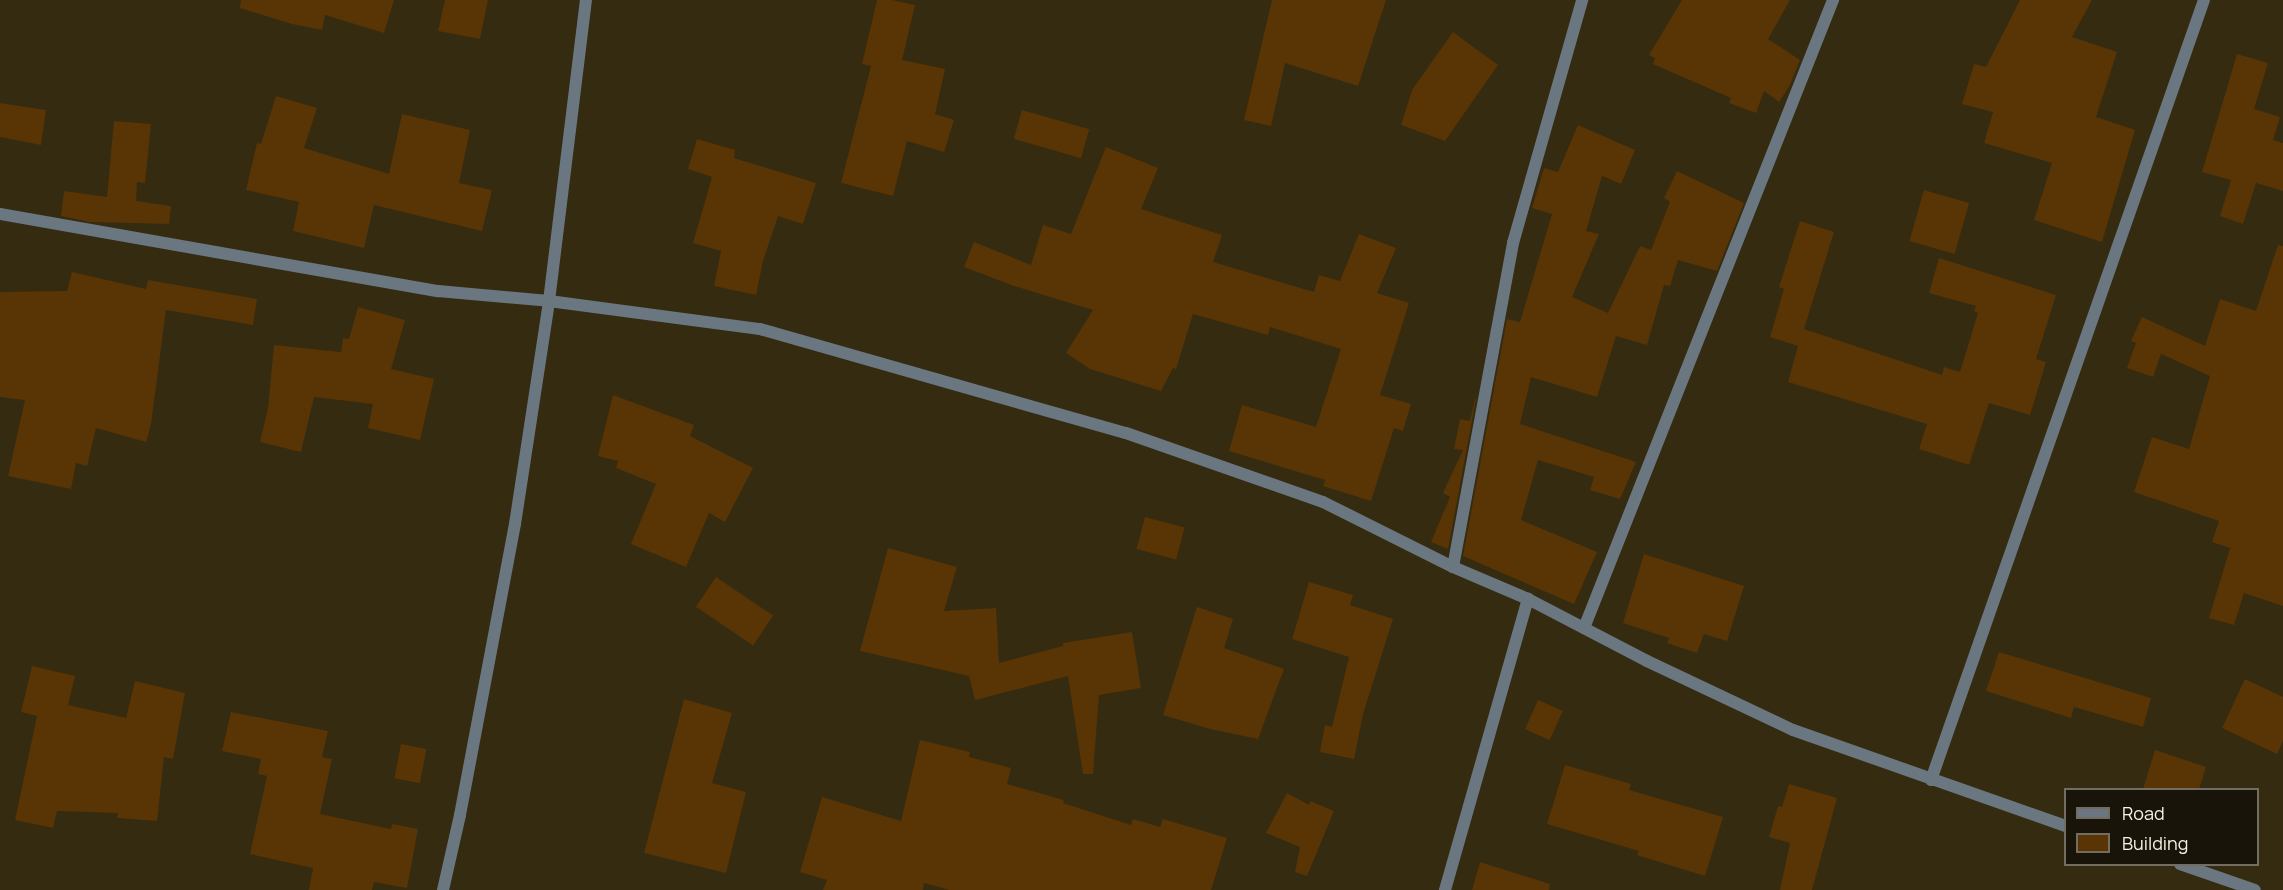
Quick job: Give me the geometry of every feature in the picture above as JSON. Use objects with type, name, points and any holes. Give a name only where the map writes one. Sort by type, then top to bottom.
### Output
[{"type":"street","points":[[443,890],[460,815],[513,536],[549,301],[586,0]]},
{"type":"street","points":[[1453,567],[1513,243],[1582,0]]},
{"type":"street","points":[[1584,628],[1833,0]]},
{"type":"street","points":[[1931,780],[2204,0]]},
{"type":"street","points":[[0,214],[438,291],[549,301],[760,329],[1126,433],[1323,502],[1453,567],[1528,599],[1647,661],[1793,730],[1931,780],[2064,824]]},
{"type":"street","points":[[1445,890],[1528,599]]},
{"type":"street","points":[[2186,866],[2255,890]]},
{"type":"building","points":[[241,0],[394,0],[384,33],[325,15],[322,30],[292,24],[240,8]]},
{"type":"building","points":[[445,0],[488,0],[480,39],[438,31]]},
{"type":"building","points":[[877,0],[892,0],[915,5],[902,60],[945,69],[935,114],[954,120],[944,152],[907,141],[893,196],[841,183],[871,66],[862,64]]},
{"type":"building","points":[[1272,0],[1386,0],[1358,86],[1285,63],[1271,126],[1244,120]]},
{"type":"building","points":[[1682,0],[1790,0],[1768,39],[1800,60],[1790,85],[1779,102],[1764,91],[1756,113],[1729,103],[1731,98],[1653,64],[1655,58],[1649,55]]},
{"type":"building","points":[[2020,0],[2092,0],[2072,37],[2117,52],[2096,117],[2135,130],[2102,242],[2034,220],[2052,163],[1984,143],[1993,112],[1962,104],[1974,64],[1986,67]]},
{"type":"building","points":[[1453,32],[1498,65],[1445,141],[1401,125],[1412,90]]},
{"type":"building","points":[[2237,54],[2268,63],[2254,109],[2280,117],[2273,140],[2283,143],[2283,191],[2256,183],[2243,224],[2220,216],[2231,180],[2202,172]]},
{"type":"building","points":[[276,96],[317,108],[304,148],[389,174],[402,114],[470,130],[459,183],[492,190],[482,231],[374,205],[364,248],[293,231],[299,202],[246,190],[257,143],[261,144]]},
{"type":"building","points":[[0,103],[46,110],[41,145],[0,137]]},
{"type":"building","points":[[1022,110],[1089,129],[1081,158],[1014,139]]},
{"type":"building","points":[[114,121],[151,124],[145,183],[137,182],[136,201],[171,206],[169,224],[90,222],[61,216],[64,191],[107,197]]},
{"type":"building","points":[[1578,125],[1635,150],[1621,184],[1602,176],[1586,231],[1599,234],[1572,297],[1608,313],[1640,246],[1651,250],[1670,202],[1664,198],[1677,171],[1744,203],[1717,271],[1678,260],[1670,286],[1664,285],[1647,345],[1616,336],[1597,397],[1531,377],[1520,424],[1636,462],[1620,499],[1590,490],[1594,477],[1538,460],[1521,520],[1597,552],[1574,604],[1463,556],[1507,319],[1520,322],[1552,214],[1532,208],[1544,168],[1558,172]]},
{"type":"building","points":[[697,139],[735,150],[734,158],[816,183],[803,224],[778,216],[763,261],[756,295],[714,286],[721,251],[693,243],[712,177],[688,169]]},
{"type":"building","points":[[1106,147],[1158,168],[1141,209],[1222,235],[1213,262],[1314,292],[1319,275],[1340,281],[1359,234],[1396,248],[1377,293],[1409,303],[1380,395],[1411,404],[1403,431],[1394,428],[1371,501],[1323,486],[1325,480],[1229,451],[1242,405],[1316,427],[1341,349],[1270,327],[1268,335],[1193,314],[1176,369],[1173,368],[1161,391],[1090,369],[1066,353],[1093,310],[1014,286],[964,267],[974,242],[1031,265],[1043,225],[1071,234]]},
{"type":"building","points":[[1924,190],[1969,203],[1955,254],[1909,241]]},
{"type":"building","points":[[1800,221],[1834,232],[1804,329],[1942,375],[1944,367],[1960,372],[1978,313],[1974,311],[1976,306],[1929,293],[1939,258],[2056,295],[2036,359],[2046,362],[2030,415],[1989,403],[1969,465],[1919,449],[1927,424],[1788,382],[1798,346],[1770,337],[1784,289],[1779,287]]},
{"type":"building","points":[[2278,245],[2283,246],[2283,606],[2244,593],[2234,625],[2209,618],[2230,548],[2212,542],[2219,521],[2134,492],[2152,437],[2189,449],[2210,376],[2161,354],[2153,377],[2127,368],[2136,343],[2131,341],[2142,317],[2205,346],[2220,299],[2256,311]]},
{"type":"building","points":[[72,272],[146,289],[148,280],[257,299],[253,325],[166,310],[151,424],[146,442],[96,428],[87,466],[76,463],[71,489],[8,476],[25,400],[0,397],[0,292],[67,291]]},
{"type":"building","points":[[358,307],[405,320],[391,369],[434,379],[420,440],[368,428],[373,404],[314,397],[301,452],[260,442],[268,408],[274,345],[341,352],[343,338],[349,339]]},
{"type":"building","points":[[613,395],[694,425],[690,436],[753,468],[725,522],[709,513],[686,567],[631,544],[656,484],[616,468],[618,461],[598,456]]},
{"type":"building","points":[[1475,399],[1448,549],[1431,542],[1450,497],[1443,493],[1463,450],[1454,449],[1460,419],[1470,421]]},
{"type":"building","points":[[1145,517],[1185,528],[1176,559],[1136,549]]},
{"type":"building","points":[[888,548],[957,567],[944,611],[996,608],[999,663],[1063,646],[1063,643],[1132,632],[1141,688],[1099,695],[1093,774],[1083,774],[1068,676],[975,700],[969,676],[860,651]]},
{"type":"building","points":[[1644,554],[1744,586],[1727,641],[1704,634],[1697,653],[1667,643],[1669,638],[1623,623]]},
{"type":"building","points":[[716,577],[773,616],[753,645],[696,607]]},
{"type":"building","points":[[1309,582],[1353,595],[1350,605],[1393,619],[1363,714],[1354,759],[1320,752],[1325,725],[1332,727],[1349,657],[1292,639]]},
{"type":"building","points":[[1197,607],[1233,619],[1224,648],[1284,669],[1258,739],[1210,729],[1163,715]]},
{"type":"building","points":[[1999,652],[2151,698],[2143,727],[2074,707],[2071,718],[1986,691]]},
{"type":"building","points":[[32,666],[75,676],[68,705],[126,718],[135,681],[185,693],[173,759],[164,757],[157,821],[117,818],[118,813],[57,811],[53,828],[15,820],[37,716],[21,712]]},
{"type":"building","points":[[2245,679],[2283,697],[2283,741],[2277,754],[2222,728]]},
{"type":"building","points":[[684,699],[732,713],[712,783],[746,792],[726,873],[644,853]]},
{"type":"building","points":[[1538,700],[1563,711],[1550,740],[1525,729]]},
{"type":"building","points":[[231,712],[328,731],[322,757],[332,759],[320,814],[391,829],[392,824],[418,829],[407,888],[374,882],[372,890],[309,890],[313,868],[250,854],[267,776],[258,774],[261,759],[222,751]]},
{"type":"building","points":[[920,740],[970,752],[969,757],[1011,768],[1007,784],[1064,800],[1063,803],[1131,825],[1133,819],[1160,827],[1163,819],[1227,838],[1211,890],[950,890],[924,883],[923,890],[823,890],[827,880],[800,872],[822,797],[901,821]]},
{"type":"building","points":[[401,744],[427,749],[420,783],[394,778]]},
{"type":"building","points":[[2155,750],[2206,767],[2199,788],[2143,788]]},
{"type":"building","points":[[1565,765],[1631,784],[1629,790],[1723,817],[1705,876],[1637,855],[1639,851],[1547,824]]},
{"type":"building","points":[[1789,784],[1837,798],[1812,890],[1780,890],[1790,843],[1769,837],[1778,806],[1782,807]]},
{"type":"building","points":[[1287,793],[1309,805],[1310,801],[1334,811],[1307,876],[1295,872],[1300,847],[1266,833]]},
{"type":"building","points":[[1480,862],[1550,884],[1549,890],[1472,890]]}]
